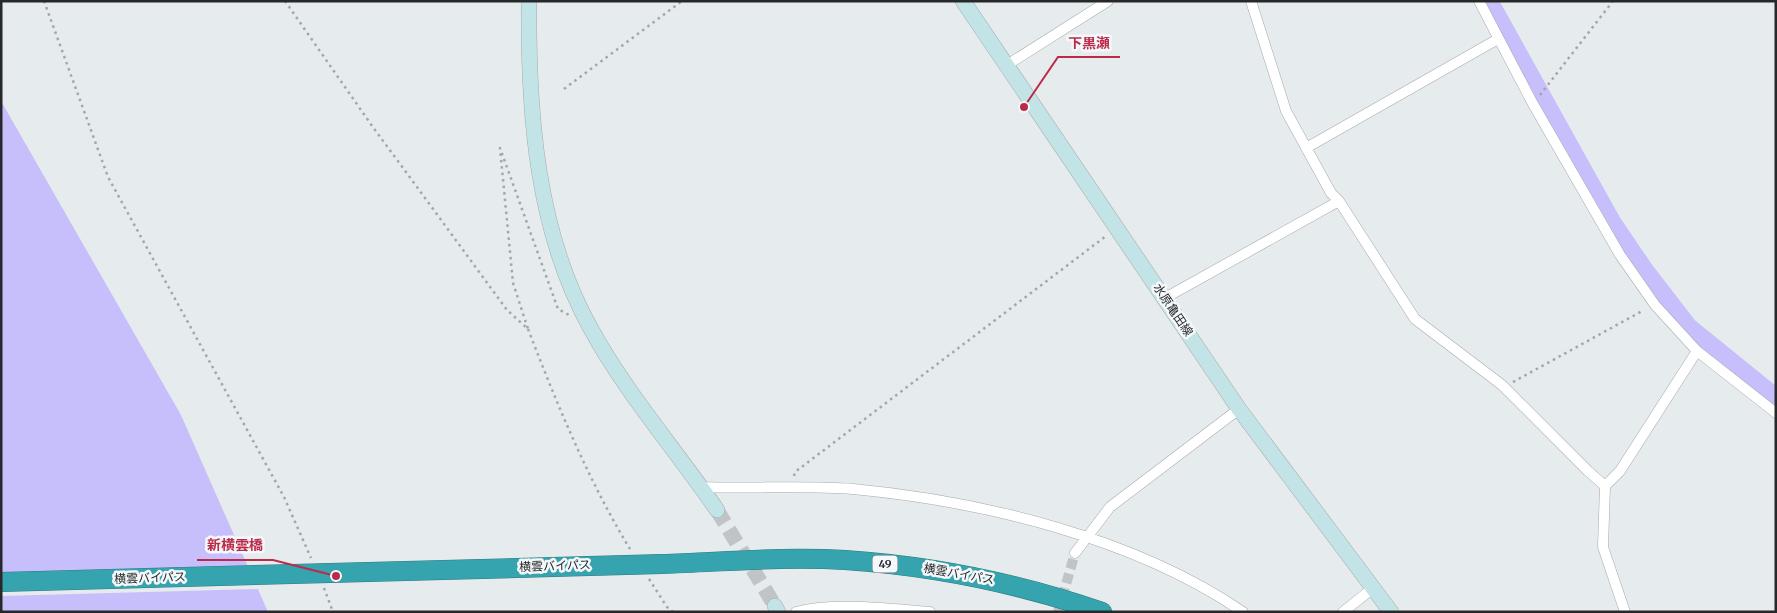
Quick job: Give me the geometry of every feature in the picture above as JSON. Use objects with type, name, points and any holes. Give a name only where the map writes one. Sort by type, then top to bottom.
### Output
[{"type":"highway","name":"横雲バイパス","points":[[1,582],[844,560],[915,567],[989,578],[1050,594],[1102,612]]},
{"type":"main road","points":[[529,1],[528,64],[535,137],[547,209],[564,275],[591,330],[636,398],[717,510]]},
{"type":"main road","name":"水原亀田線","points":[[963,1],[1118,227],[1239,409],[1391,612]]},
{"type":"street","points":[[1007,65],[1108,1]]},
{"type":"street","points":[[1250,1],[1286,111],[1331,193],[1339,201],[1415,319],[1502,386],[1588,472],[1605,486]]},
{"type":"street","points":[[1479,1],[1533,104],[1620,254],[1655,305],[1697,351],[1776,413]]},
{"type":"street","points":[[1306,148],[1498,39]]},
{"type":"street","points":[[1165,298],[1339,201]]},
{"type":"street","points":[[1625,612],[1603,547],[1605,486],[1620,471],[1697,351]]},
{"type":"street","points":[[1075,553],[1110,507],[1239,409]]},
{"type":"street","points":[[701,486],[851,489],[903,495],[1015,518],[1087,536],[1144,558],[1225,599],[1243,612]]},
{"type":"street","points":[[1342,612],[1373,588]]},
{"type":"street","points":[[796,612],[809,608],[874,608],[930,612]]},
{"type":"path","points":[[44,1],[108,177],[284,497],[312,559]]},
{"type":"path","points":[[285,1],[370,123],[507,310],[528,329]]},
{"type":"path","points":[[564,88],[682,1]]},
{"type":"path","points":[[1533,104],[1613,1]]},
{"type":"path","points":[[591,330],[558,308],[500,148],[513,283],[528,329],[558,407],[613,520]]},
{"type":"path","points":[[789,487],[795,472],[1118,227]]},
{"type":"path","points":[[1502,386],[1521,380],[1638,312],[1655,305]]},
{"type":"path","points":[[322,585],[333,612]]},
{"type":"shaded area","points":[[1,101],[181,415],[268,612],[1,612]]},
{"type":"pier","points":[[251,567],[260,589],[1,596],[1,574]]},
{"type":"waterway","points":[[1487,1],[1611,224],[1643,271],[1687,328],[1776,400]]},
{"type":"tunnel","points":[[717,510],[775,606]]},
{"type":"tunnel","points":[[1058,612],[1075,553]]},
{"type":"place","name":"下黒瀬","points":[[1024,107]]},
{"type":"place","name":"新横雲橋","points":[[336,576]]}]
